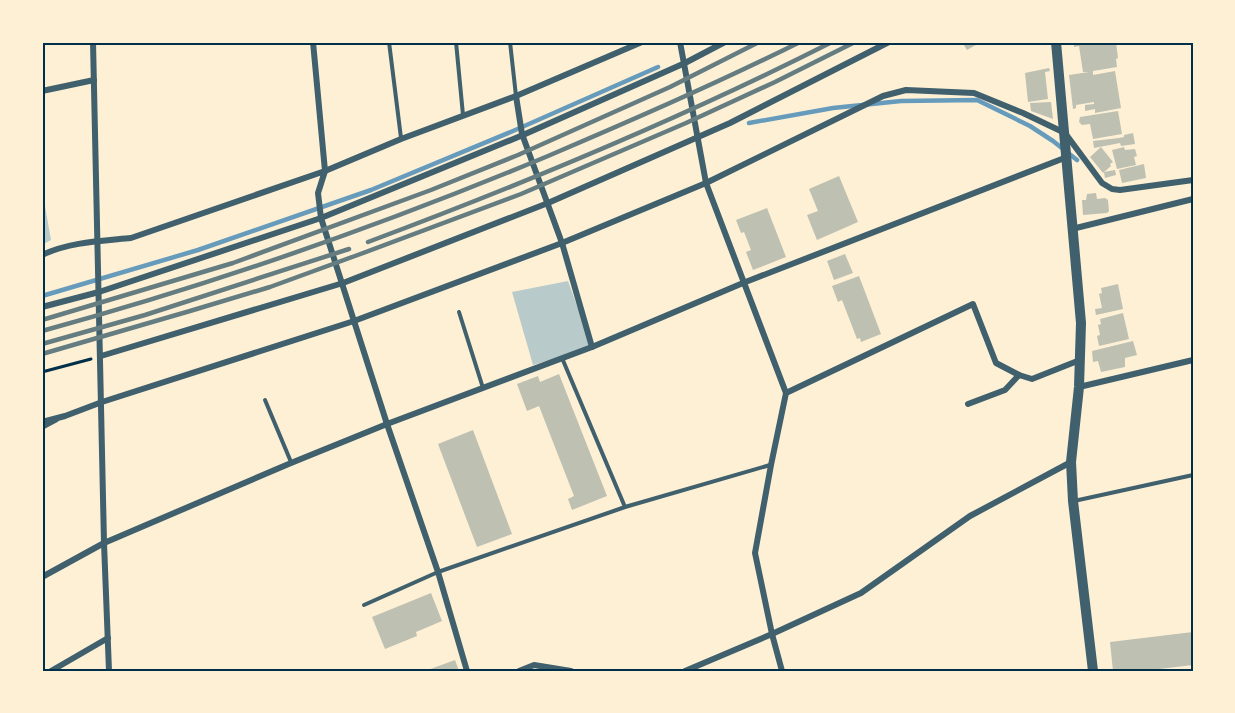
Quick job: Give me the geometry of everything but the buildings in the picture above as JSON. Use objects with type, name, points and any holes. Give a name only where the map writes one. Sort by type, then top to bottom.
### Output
[{"type":"street","points":[[93,42],[109,671]]},
{"type":"street","points":[[313,42],[325,171],[318,193],[320,216],[387,424],[438,572],[467,671]]},
{"type":"street","points":[[42,255],[57,248],[131,238],[325,171],[401,139],[516,96],[642,42]]},
{"type":"street","points":[[680,42],[706,183],[786,393],[755,553],[782,671]]},
{"type":"street","points":[[42,307],[320,216],[522,134],[685,63],[724,42]]},
{"type":"street","points":[[101,356],[342,284],[548,203],[730,123],[889,42]]},
{"type":"street","points":[[1056,42],[1081,323],[1079,387],[1071,462],[1073,501],[1094,671]]},
{"type":"street","points":[[42,91],[94,80]]},
{"type":"street","points":[[42,422],[354,321],[562,243],[706,183],[883,96],[906,90],[974,93],[1065,133],[1102,183],[1112,189],[1120,190],[1193,180]]},
{"type":"street","points":[[516,96],[522,134],[562,243],[592,347]]},
{"type":"street","points":[[42,577],[104,543],[291,463],[387,424],[592,347],[743,283],[1066,153]]},
{"type":"street","points":[[1072,229],[1193,199]]},
{"type":"street","points":[[786,393],[973,304],[996,363],[1032,379],[1080,360]]},
{"type":"street","points":[[1079,387],[1193,360]]},
{"type":"street","points":[[968,404],[1005,390],[1019,375]]},
{"type":"street","points":[[686,671],[861,593],[970,516],[1071,462]]},
{"type":"street","points":[[51,671],[108,638]]},
{"type":"street","points":[[519,671],[534,665],[571,671]]},
{"type":"lane","points":[[389,42],[401,139]]},
{"type":"lane","points":[[456,42],[464,115]]},
{"type":"lane","points":[[510,42],[516,96]]},
{"type":"lane","points":[[459,312],[483,388]]},
{"type":"lane","points":[[562,358],[625,507]]},
{"type":"lane","points":[[265,400],[291,463]]},
{"type":"lane","points":[[42,428],[65,416]]},
{"type":"lane","points":[[364,604],[438,572],[625,507],[771,465]]},
{"type":"lane","points":[[1073,501],[1193,474]]},
{"type":"path","points":[[42,372],[101,356]]},
{"type":"shaded area","points":[[42,189],[51,240],[42,245]]},
{"type":"shaded area","points":[[568,281],[592,347],[533,365],[512,292]]},
{"type":"waterway","points":[[42,296],[198,250],[371,190],[658,67]]},
{"type":"waterway","points":[[749,123],[833,108],[901,101],[977,100],[1030,126],[1077,160]]},
{"type":"railway","points":[[42,320],[233,263],[431,190],[518,155],[670,87],[759,42]]},
{"type":"railway","points":[[42,331],[170,294],[298,252],[424,206],[612,129],[800,42]]},
{"type":"railway","points":[[368,242],[486,197],[603,148],[718,97],[832,42]]},
{"type":"railway","points":[[42,354],[270,287],[521,194],[686,123],[855,42]]},
{"type":"railway","points":[[42,344],[145,315],[349,249]]}]
